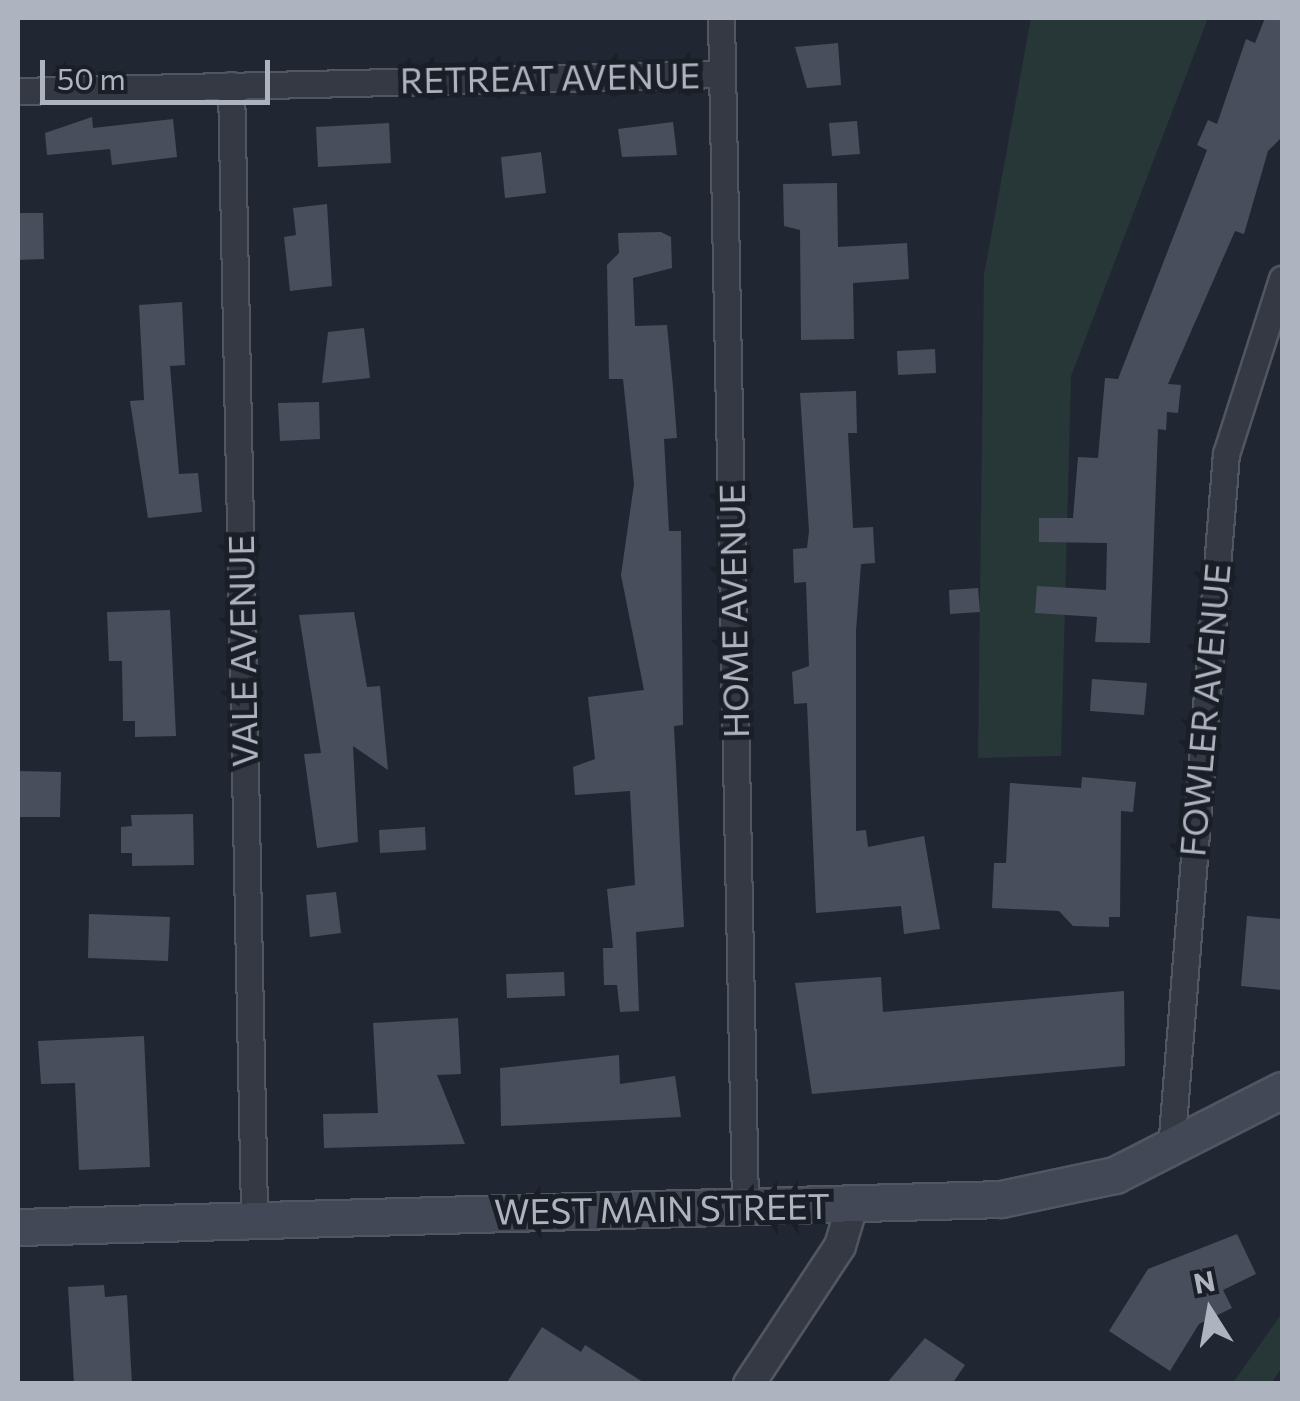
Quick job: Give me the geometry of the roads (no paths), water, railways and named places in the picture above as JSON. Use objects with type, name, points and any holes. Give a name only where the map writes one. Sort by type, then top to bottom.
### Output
[{"type":"main road","name":"WEST MAIN STREET","points":[[18,1227],[254,1216],[852,1206],[1077,1189],[1171,1150],[1282,1090]]},
{"type":"street","name":"HOME AVENUE","points":[[721,18],[745,1205]]},
{"type":"street","name":"RETREAT AVENUE","points":[[18,91],[722,74]]},
{"type":"street","name":"VALE AVENUE","points":[[231,85],[254,1216]]},
{"type":"street","name":"FOWLER AVENUE","points":[[1171,1150],[1226,454],[1282,280]]},
{"type":"street","points":[[749,1384],[840,1246],[852,1206]]}]
